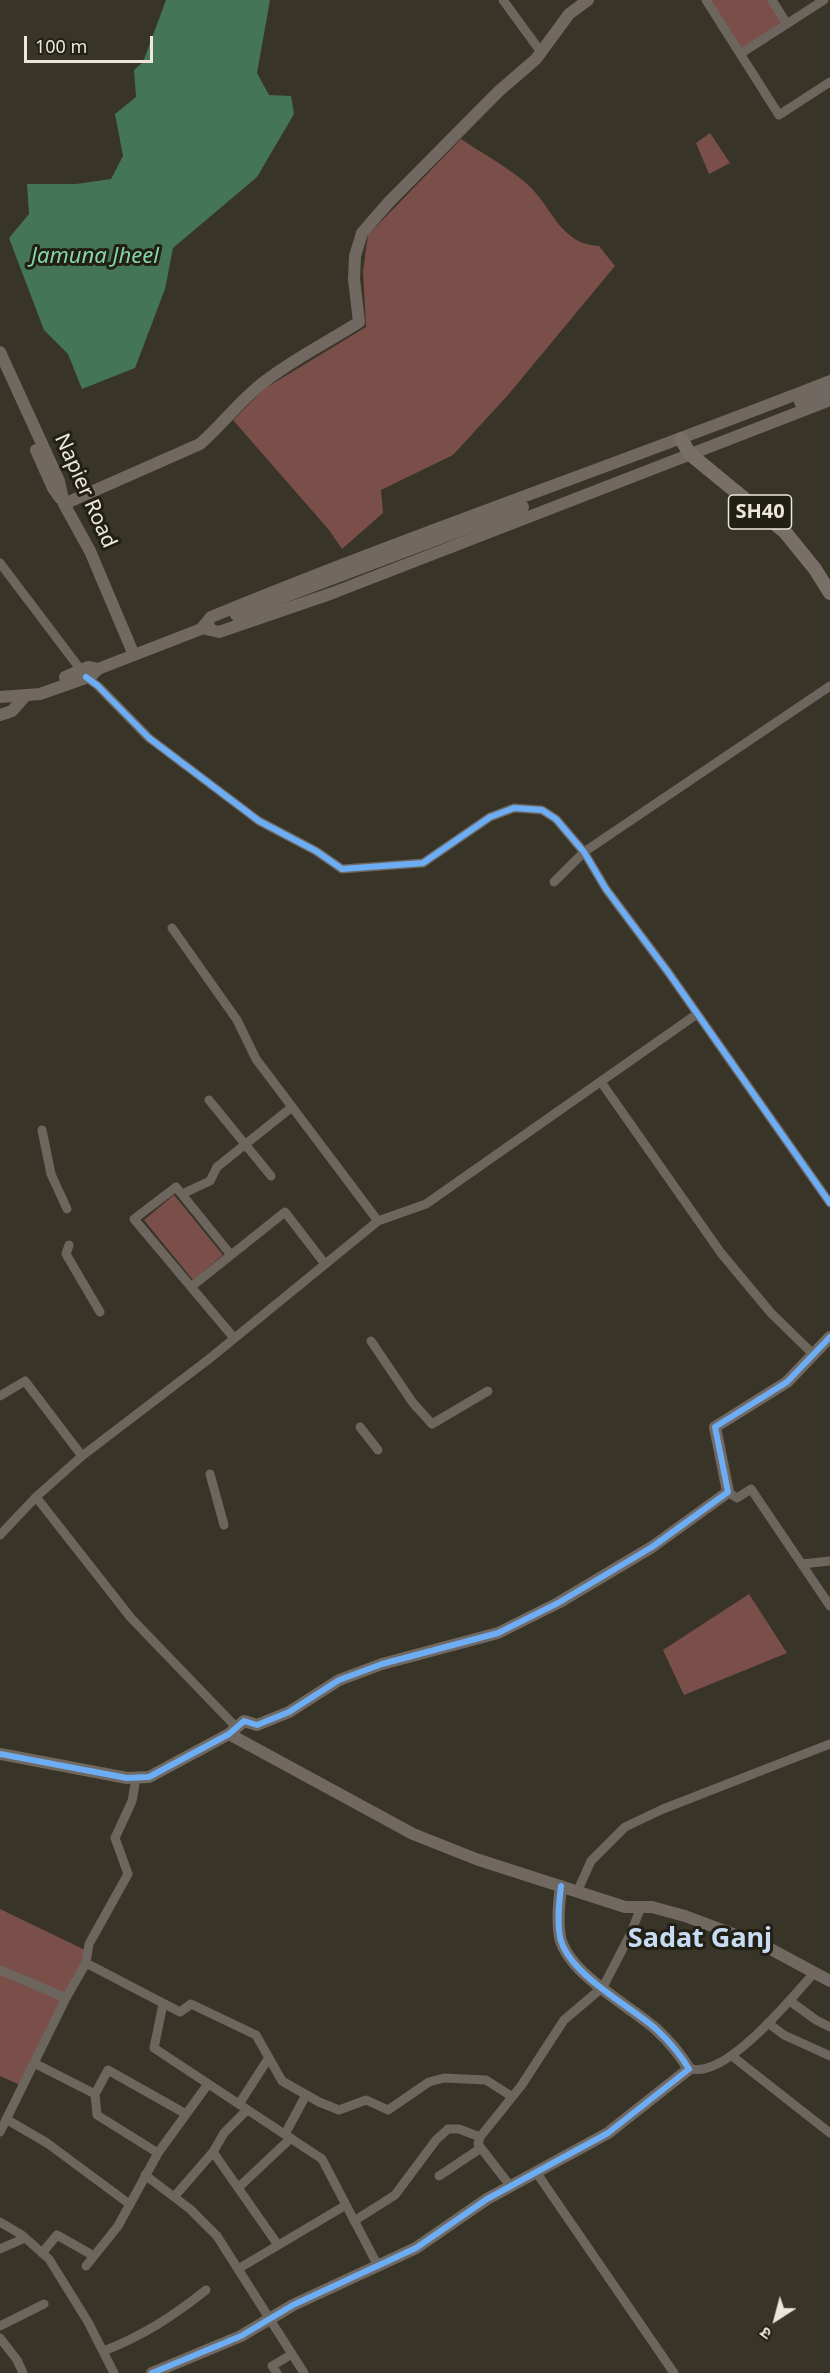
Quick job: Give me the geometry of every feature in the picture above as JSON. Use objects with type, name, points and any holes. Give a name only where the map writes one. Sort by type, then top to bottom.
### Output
[{"type":"main road","name":"SH40","points":[[681,439],[690,454],[785,532],[815,569],[830,593]]},
{"type":"street","points":[[502,0],[541,52]]},
{"type":"street","points":[[0,368],[53,488],[64,504],[200,444],[219,428],[242,400],[266,381],[359,322],[354,279],[355,256],[362,233],[413,178],[541,52],[569,14],[588,0]]},
{"type":"street","points":[[706,0],[779,115],[830,82]]},
{"type":"street","points":[[772,0],[787,24]]},
{"type":"street","points":[[740,54],[824,0]]},
{"type":"street","name":"Napier Road","points":[[0,352],[59,481],[64,504],[90,550],[132,651]]},
{"type":"street","points":[[202,628],[211,617],[312,575],[681,439],[830,381]]},
{"type":"street","points":[[0,715],[12,711],[38,687],[84,674],[88,668],[98,669],[132,651],[240,614],[830,391]]},
{"type":"street","points":[[202,628],[219,632],[330,594],[830,400]]},
{"type":"street","points":[[0,563],[84,674],[149,738],[259,820],[316,851],[342,869],[423,863],[490,817],[514,808],[542,810],[556,819],[584,852],[606,889],[830,1203]]},
{"type":"street","points":[[554,882],[584,852],[830,686]]},
{"type":"street","points":[[3,701],[29,694]]},
{"type":"street","points":[[172,928],[237,1020],[256,1059],[378,1221]]},
{"type":"street","points":[[0,1534],[36,1497],[82,1456],[234,1338],[378,1221],[426,1204],[697,1014]]},
{"type":"street","points":[[601,1082],[721,1254],[771,1313],[813,1354]]},
{"type":"street","points":[[209,1100],[271,1176]]},
{"type":"street","points":[[182,1194],[210,1181],[217,1167],[292,1107]]},
{"type":"street","points":[[42,1130],[51,1174],[67,1209]]},
{"type":"street","points":[[231,1255],[176,1187],[134,1219],[234,1338]]},
{"type":"street","points":[[191,1287],[285,1212],[325,1264]]},
{"type":"street","points":[[69,1245],[66,1254],[100,1312]]},
{"type":"street","points":[[830,1336],[787,1382],[715,1427],[728,1492],[737,1498],[751,1489],[830,1606]]},
{"type":"street","points":[[371,1341],[413,1403],[432,1424],[488,1391]]},
{"type":"street","points":[[0,1396],[25,1381],[82,1456]]},
{"type":"street","points":[[360,1427],[378,1450]]},
{"type":"street","points":[[210,1474],[224,1525]]},
{"type":"street","points":[[0,1754],[127,1778],[149,1777],[233,1731],[244,1721],[257,1725],[289,1712],[348,1676],[382,1664],[498,1633],[558,1604],[652,1547],[728,1492]]},
{"type":"street","points":[[36,1497],[131,1618],[233,1731],[413,1834],[476,1858],[626,1907],[651,1907],[685,1917],[765,1946],[830,1981]]},
{"type":"street","points":[[801,1564],[830,1561]]},
{"type":"street","points":[[577,1892],[591,1861],[625,1827],[663,1809],[830,1744]]},
{"type":"street","points":[[0,2132],[66,1998],[86,1963],[88,1944],[128,1874],[115,1838],[132,1801],[136,1778]]},
{"type":"street","points":[[561,1886],[558,1914],[560,1939],[572,1960],[603,1988],[656,2029],[679,2054],[689,2069]]},
{"type":"street","points":[[511,2187],[478,2144],[480,2137],[521,2086],[564,2020],[603,1988],[631,1933],[641,1907]]},
{"type":"street","points":[[86,1963],[180,2012],[191,2004],[256,2034],[282,2081],[339,2110],[366,2100],[388,2110],[429,2082],[444,2078],[486,2080],[511,2097]]},
{"type":"street","points":[[0,1970],[66,1998]]},
{"type":"street","points":[[152,2373],[240,2336],[293,2305],[416,2248],[487,2199],[608,2133],[689,2069],[703,2069],[732,2056],[790,2001],[814,1973]]},
{"type":"street","points":[[790,2001],[830,2027]]},
{"type":"street","points":[[163,2004],[154,2048],[322,2159],[378,2266]]},
{"type":"street","points":[[768,2023],[784,2035],[830,2056]]},
{"type":"street","points":[[732,2056],[830,2133]]},
{"type":"street","points":[[174,2197],[213,2152],[243,2107],[268,2059]]},
{"type":"street","points":[[34,2063],[95,2094]]},
{"type":"street","points":[[158,2153],[96,2115],[95,2094],[108,2070],[186,2114]]},
{"type":"street","points":[[86,2266],[118,2226],[128,2204],[158,2153],[208,2084]]},
{"type":"street","points":[[239,2187],[288,2136],[306,2095]]},
{"type":"street","points":[[6,2119],[47,2143],[128,2204]]},
{"type":"street","points":[[354,2221],[395,2195],[436,2140],[448,2129],[459,2129],[480,2137]]},
{"type":"street","points":[[439,2176],[481,2148]]},
{"type":"street","points":[[213,2152],[278,2245]]},
{"type":"street","points":[[536,2172],[674,2373]]},
{"type":"street","points":[[145,2175],[190,2209],[217,2236],[304,2373]]},
{"type":"street","points":[[238,2268],[346,2205]]},
{"type":"street","points":[[0,2222],[42,2253],[54,2268],[104,2351],[114,2373]]},
{"type":"street","points":[[42,2253],[57,2235],[94,2256]]},
{"type":"street","points":[[0,2249],[24,2238]]},
{"type":"street","points":[[104,2351],[137,2338],[172,2317],[206,2290]]},
{"type":"street","points":[[0,2326],[44,2304]]},
{"type":"street","points":[[0,2338],[18,2360],[23,2373]]},
{"type":"street","points":[[277,2373],[272,2366],[292,2354]]},
{"type":"shaded area","points":[[709,0],[769,0],[784,23],[741,50]]},
{"type":"shaded area","points":[[710,133],[730,163],[709,174],[696,143]]},
{"type":"shaded area","points":[[461,139],[520,178],[536,193],[565,232],[585,244],[599,246],[615,266],[508,395],[453,455],[381,490],[383,513],[342,549],[329,530],[233,420],[264,389],[366,327],[363,271],[368,235]]},
{"type":"shaded area","points":[[174,1195],[223,1255],[193,1280],[144,1220]]},
{"type":"shaded area","points":[[749,1594],[787,1653],[684,1695],[663,1650]]},
{"type":"shaded area","points":[[0,1909],[87,1951],[20,2085],[0,2076]]},
{"type":"water","name":"Jamuna Jheel","points":[[166,0],[270,0],[257,73],[269,95],[291,96],[294,114],[257,177],[173,248],[165,289],[135,368],[82,389],[68,354],[44,330],[9,238],[29,214],[27,184],[76,184],[111,179],[123,156],[115,114],[136,97],[134,70],[143,62]]},
{"type":"cycle path","points":[[86,677],[98,686],[149,738],[259,821],[316,851],[342,869],[423,863],[490,817],[514,808],[542,810],[556,819],[584,852],[606,889],[668,972],[830,1203]]},
{"type":"cycle path","points":[[0,1754],[127,1778],[149,1777],[229,1734],[244,1721],[257,1725],[289,1712],[339,1680],[382,1664],[498,1633],[558,1603],[652,1547],[728,1492],[715,1427],[787,1382],[830,1337]]},
{"type":"cycle path","points":[[152,2373],[241,2336],[293,2305],[416,2248],[487,2199],[608,2133],[689,2069],[661,2034],[587,1976],[565,1951],[559,1925],[561,1886]]},
{"type":"district","name":"Sadat Ganj","points":[[700,1939]]}]
